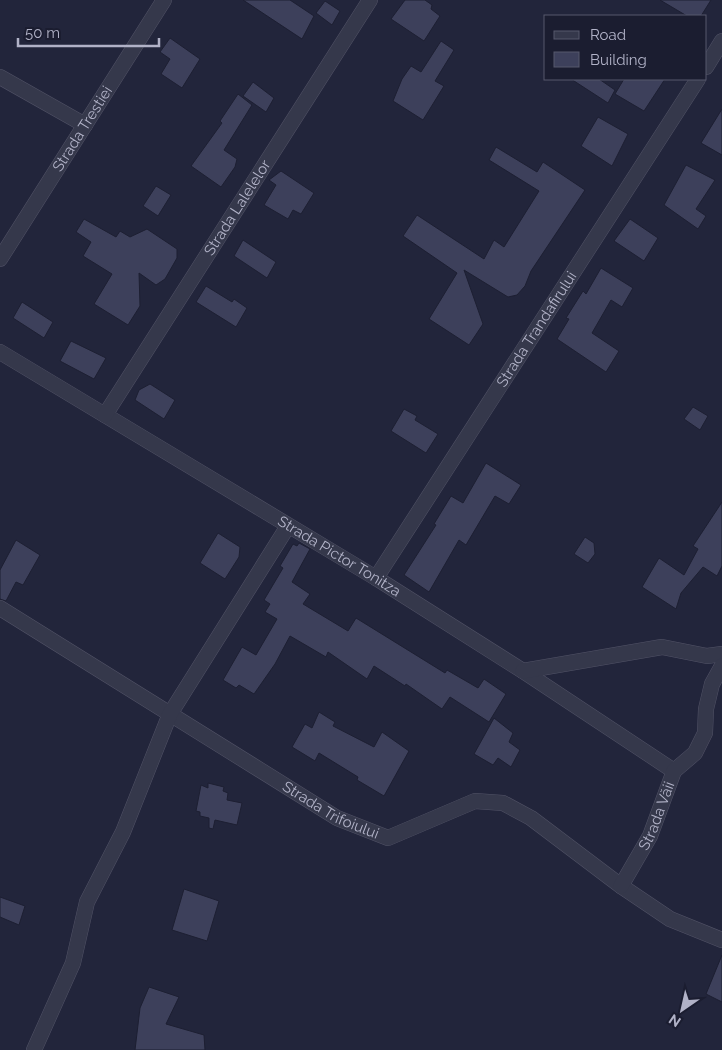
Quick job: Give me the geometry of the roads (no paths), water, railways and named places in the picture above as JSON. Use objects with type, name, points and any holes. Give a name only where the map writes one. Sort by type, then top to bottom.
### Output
[{"type":"street","name":"Strada Trestiei","points":[[0,259],[164,0]]},
{"type":"street","name":"Strada Lalelelor","points":[[105,415],[370,0]]},
{"type":"street","points":[[707,65],[722,41]]},
{"type":"street","points":[[0,77],[85,125]]},
{"type":"street","name":"Strada Trandafirului","points":[[376,578],[697,80]]},
{"type":"street","name":"Strada Pictor Tonitza","points":[[0,352],[376,578],[523,671],[674,771]]},
{"type":"street","points":[[34,1050],[74,963],[87,902],[123,832],[170,714],[288,526]]},
{"type":"street","name":"Strada Trifoiului","points":[[0,608],[338,818],[388,838],[475,800],[503,803],[531,818],[621,886],[670,919],[722,940]]},
{"type":"street","points":[[523,671],[662,647],[707,656],[722,654]]},
{"type":"street","name":"Strada Văii","points":[[621,886],[650,836],[674,771],[695,753],[705,733],[706,709],[712,684],[722,666]]}]
